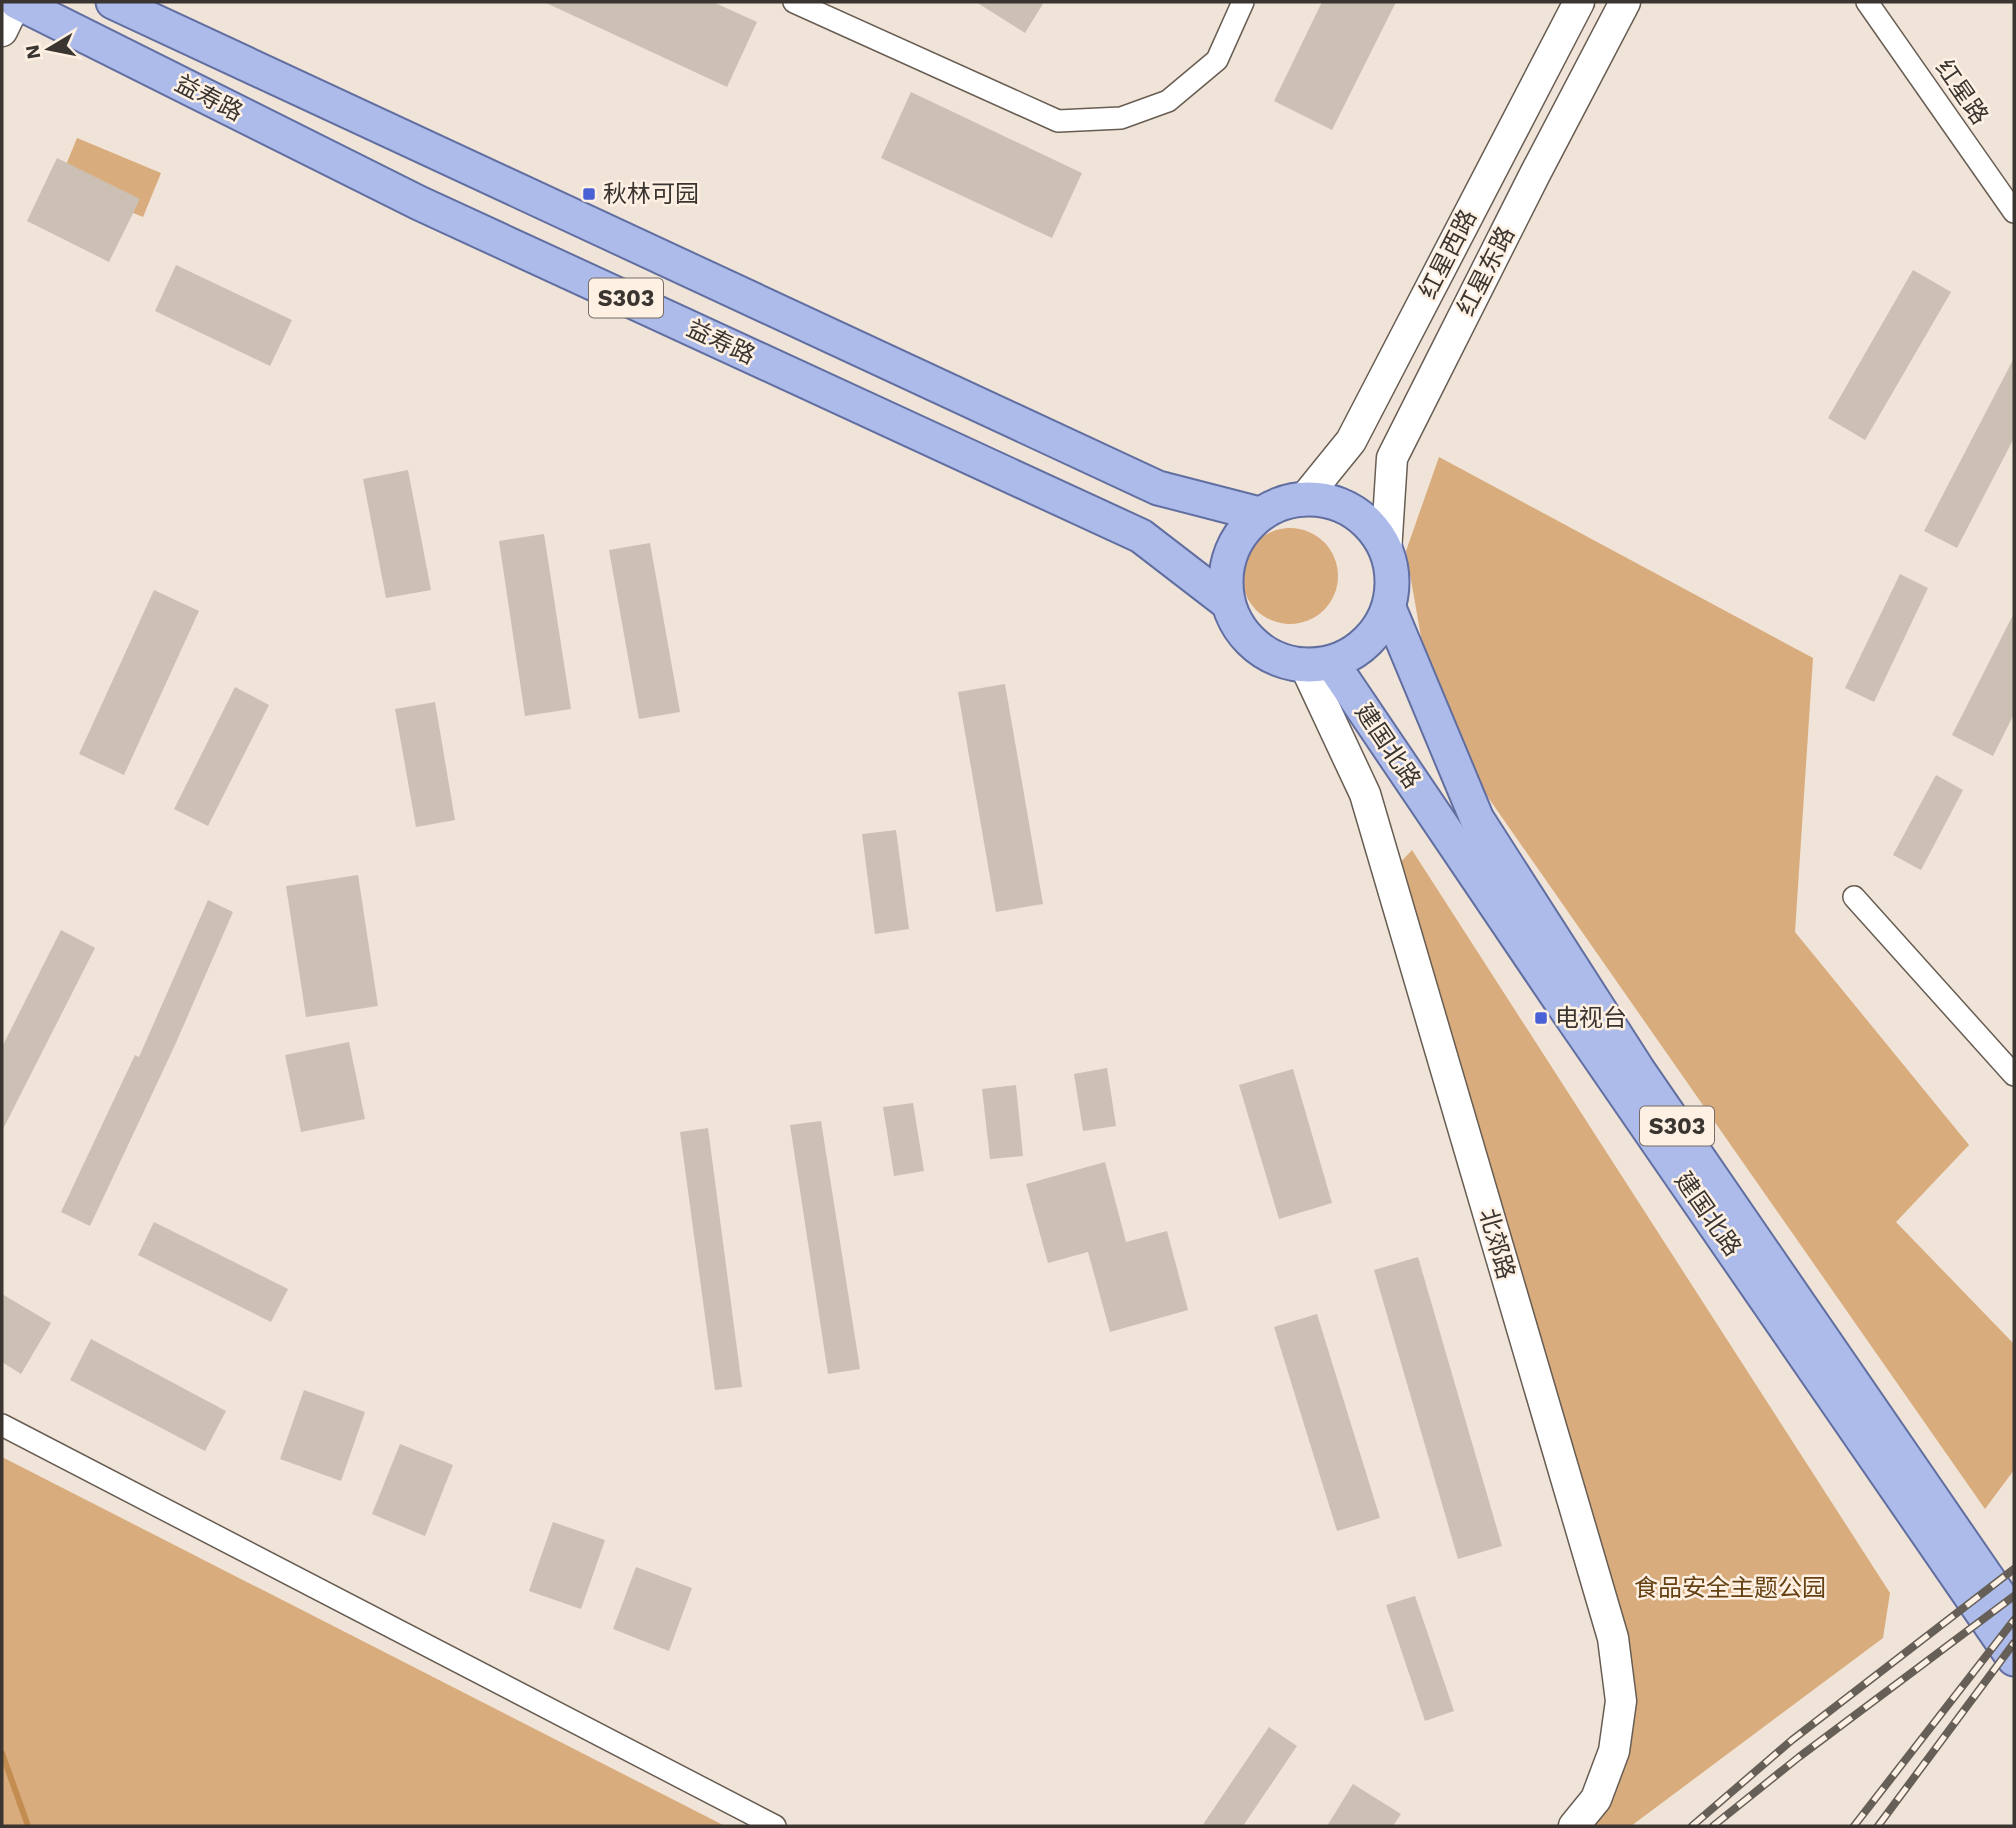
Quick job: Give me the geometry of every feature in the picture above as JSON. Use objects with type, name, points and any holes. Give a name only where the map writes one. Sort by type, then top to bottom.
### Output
[{"type":"main road","name":"益寿路","points":[[17,2],[419,203],[1141,536],[1227,603]]},
{"type":"main road","name":"益寿路","points":[[113,2],[1158,488],[1259,514]]},
{"type":"main road","points":[[1304,499],[1328,501],[1350,510],[1372,528],[1387,552],[1392,580],[1389,608],[1376,632],[1357,652],[1318,665],[1279,661],[1256,647],[1238,627],[1227,603],[1225,578],[1230,554],[1242,532],[1259,514],[1281,503],[1304,499]]},
{"type":"main road","name":"建国北路","points":[[1389,608],[1477,819],[1638,1070],[2014,1617]]},
{"type":"main road","name":"建国北路","points":[[1318,665],[1566,1009],[2014,1659]]},
{"type":"street","points":[[2,31],[17,2]]},
{"type":"street","points":[[794,2],[1058,121],[1121,118],[1168,101],[1217,60],[1243,2]]},
{"type":"street","name":"红星西路","points":[[1304,499],[1351,441],[1579,2]]},
{"type":"street","name":"红星东路","points":[[1387,552],[1392,458],[1625,2]]},
{"type":"street","name":"红星路","points":[[1867,2],[2014,212]]},
{"type":"street","name":"北郊路","points":[[1318,665],[1365,794],[1613,1638],[1621,1701],[1615,1751],[1596,1799],[1574,1826]]},
{"type":"street","points":[[1854,897],[2014,1075]]},
{"type":"street","points":[[2,1425],[775,1826]]},
{"type":"green space","points":[[77,138],[161,173],[143,217],[59,182]]},
{"type":"green space","points":[[1439,457],[1813,658],[1795,932],[1969,1145],[1896,1222],[2014,1344],[2014,1470],[1985,1509],[1462,760],[1425,660],[1406,551]]},
{"type":"green space","points":[[1290,528],[1308,532],[1324,542],[1334,558],[1338,576],[1334,594],[1324,610],[1308,620],[1290,624],[1272,620],[1256,610],[1246,594],[1242,576],[1246,558],[1256,542],[1272,532]]},
{"type":"green space","name":"食品安全主题公园","points":[[1412,850],[1890,1593],[1883,1638],[1631,1826],[1589,1826],[1631,1727],[1398,865]]},
{"type":"green space","points":[[2,1457],[725,1826],[2,1826]]},
{"type":"building","points":[[544,2],[713,2],[757,22],[727,87]]},
{"type":"building","points":[[976,2],[1044,2],[1025,33]]},
{"type":"building","points":[[1322,2],[1396,2],[1332,130],[1274,101]]},
{"type":"building","points":[[911,92],[1082,173],[1052,238],[881,158]]},
{"type":"building","points":[[57,158],[140,199],[109,262],[27,221]]},
{"type":"building","points":[[176,265],[292,320],[270,366],[155,311]]},
{"type":"building","points":[[1913,270],[1951,292],[1865,440],[1828,418]]},
{"type":"building","points":[[2014,358],[2014,438],[1957,548],[1924,531]]},
{"type":"building","points":[[408,470],[431,590],[386,598],[363,479]]},
{"type":"building","points":[[544,534],[571,709],[525,716],[499,541]]},
{"type":"building","points":[[650,543],[680,712],[639,719],[609,550]]},
{"type":"building","points":[[1900,574],[1928,588],[1874,702],[1845,688]]},
{"type":"building","points":[[154,590],[199,611],[124,775],[79,754]]},
{"type":"building","points":[[2014,613],[2014,714],[1993,756],[1952,735]]},
{"type":"building","points":[[1005,684],[1043,904],[996,912],[958,692]]},
{"type":"building","points":[[235,687],[269,705],[208,826],[174,809]]},
{"type":"building","points":[[435,702],[455,820],[416,827],[395,709]]},
{"type":"building","points":[[1936,775],[1963,790],[1921,870],[1893,855]]},
{"type":"building","points":[[896,830],[909,929],[875,934],[862,834]]},
{"type":"building","points":[[358,875],[378,1006],[306,1017],[286,886]]},
{"type":"building","points":[[208,900],[233,912],[175,1045],[90,1226],[61,1212],[135,1055],[139,1057]]},
{"type":"building","points":[[61,930],[95,948],[2,1131],[2,1047]]},
{"type":"building","points":[[349,1042],[365,1119],[301,1132],[285,1055]]},
{"type":"building","points":[[1107,1068],[1116,1126],[1083,1131],[1074,1074]]},
{"type":"building","points":[[1293,1069],[1332,1203],[1279,1219],[1239,1085]]},
{"type":"building","points":[[1016,1085],[1023,1156],[990,1159],[982,1089]]},
{"type":"building","points":[[913,1103],[924,1171],[894,1176],[883,1107]]},
{"type":"building","points":[[821,1121],[860,1369],[828,1374],[790,1125]]},
{"type":"building","points":[[708,1128],[742,1387],[715,1390],[680,1132]]},
{"type":"building","points":[[1105,1162],[1126,1242],[1167,1231],[1188,1310],[1110,1332],[1088,1252],[1048,1263],[1026,1184]]},
{"type":"building","points":[[154,1222],[288,1289],[271,1322],[138,1255]]},
{"type":"building","points":[[1418,1257],[1502,1546],[1458,1559],[1374,1270]]},
{"type":"building","points":[[2,1294],[51,1323],[21,1374],[2,1362]]},
{"type":"building","points":[[1317,1314],[1380,1518],[1337,1531],[1274,1327]]},
{"type":"building","points":[[91,1339],[226,1411],[205,1451],[70,1380]]},
{"type":"building","points":[[304,1390],[365,1412],[341,1481],[280,1459]]},
{"type":"building","points":[[400,1444],[453,1465],[425,1536],[372,1514]]},
{"type":"building","points":[[553,1522],[605,1540],[581,1609],[529,1591]]},
{"type":"building","points":[[636,1567],[692,1588],[669,1651],[613,1629]]},
{"type":"building","points":[[1415,1596],[1454,1711],[1425,1721],[1386,1605]]},
{"type":"building","points":[[1269,1727],[1297,1746],[1243,1826],[1202,1826]]},
{"type":"building","points":[[1353,1784],[1401,1814],[1393,1826],[1327,1826]]},
{"type":"waterway","points":[[2,1753],[28,1826]]},
{"type":"railway","points":[[1692,1826],[1792,1740],[2014,1569]]},
{"type":"railway","points":[[1713,1826],[1799,1757],[2014,1596]]},
{"type":"railway","points":[[1854,1826],[2014,1620]]},
{"type":"railway","points":[[1878,1826],[2014,1643]]},
{"type":"place","name":"秋林可园","points":[[589,194]]},
{"type":"place","name":"电视台","points":[[1541,1018]]}]
